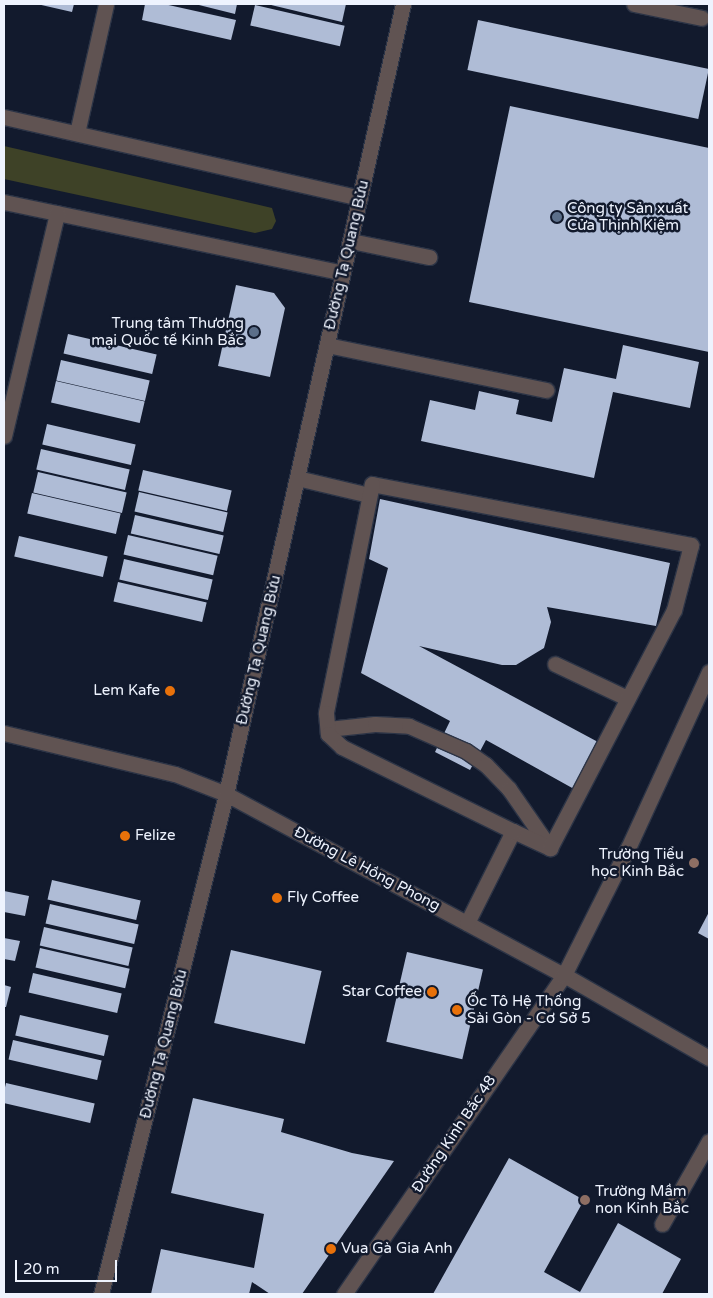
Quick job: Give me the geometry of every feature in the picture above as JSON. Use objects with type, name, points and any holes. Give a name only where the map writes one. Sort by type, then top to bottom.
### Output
[{"type":"street","points":[[77,133],[106,4]]},
{"type":"street","name":"Đường Tạ Quang Bửu","points":[[101,1294],[226,794],[404,4]]},
{"type":"street","points":[[634,4],[702,18]]},
{"type":"street","points":[[4,117],[360,198]]},
{"type":"street","points":[[4,202],[343,273]]},
{"type":"street","points":[[4,436],[57,213]]},
{"type":"street","points":[[350,241],[429,257]]},
{"type":"street","points":[[327,345],[546,390]]},
{"type":"street","points":[[297,478],[369,495]]},
{"type":"street","points":[[372,484],[691,545],[674,610],[550,848],[342,747],[328,729],[326,714],[372,484]]},
{"type":"street","points":[[555,664],[627,698]]},
{"type":"street","name":"Đường Kinh Bắc 48","points":[[344,1294],[564,974],[628,848],[709,672]]},
{"type":"street","points":[[328,729],[375,724],[409,726],[466,751],[486,765],[509,789],[550,848]]},
{"type":"street","name":"Đường Lê Hồng Phong","points":[[4,733],[175,774],[226,794],[564,974],[709,1058]]},
{"type":"street","points":[[467,923],[513,831]]},
{"type":"street","points":[[662,1224],[709,1141]]},
{"type":"green space","points":[[4,146],[272,208],[276,221],[272,229],[255,233],[4,179]]},
{"type":"building","points":[[37,4],[74,4],[72,12]]},
{"type":"building","points":[[145,4],[164,4],[236,20],[231,40],[142,20]]},
{"type":"building","points":[[195,4],[237,4],[235,14]]},
{"type":"building","points":[[267,4],[346,4],[342,22]]},
{"type":"building","points":[[255,5],[345,26],[340,46],[250,25]]},
{"type":"building","points":[[478,20],[709,69],[698,119],[467,70]]},
{"type":"building","name":"Công ty Sản xuất Cửa Thịnh Kiệm","points":[[510,106],[709,148],[709,352],[469,302]]},
{"type":"building","points":[[236,285],[274,293],[285,308],[270,377],[218,366]]},
{"type":"building","points":[[68,334],[157,354],[152,374],[64,353]]},
{"type":"building","points":[[623,345],[699,362],[690,408],[613,392],[594,478],[421,441],[430,400],[475,410],[479,391],[519,400],[516,414],[552,422],[564,368],[616,379]]},
{"type":"building","points":[[61,360],[150,380],[145,401],[56,380]]},
{"type":"building","points":[[56,381],[145,401],[140,423],[51,402]]},
{"type":"building","points":[[47,424],[136,444],[131,465],[42,444]]},
{"type":"building","points":[[41,449],[130,469],[125,490],[36,469]]},
{"type":"building","points":[[143,470],[232,490],[227,511],[138,490]]},
{"type":"building","points":[[38,472],[127,492],[122,513],[33,492]]},
{"type":"building","points":[[139,492],[228,512],[223,532],[135,511]]},
{"type":"building","points":[[32,493],[121,513],[116,534],[27,513]]},
{"type":"building","points":[[380,499],[670,563],[656,626],[547,607],[551,622],[544,648],[516,665],[502,665],[419,646],[598,742],[574,789],[486,740],[470,770],[435,752],[450,721],[361,673],[388,568],[369,559]]},
{"type":"building","points":[[135,515],[224,535],[219,554],[131,534]]},
{"type":"building","points":[[128,535],[218,556],[213,575],[124,554]]},
{"type":"building","points":[[19,536],[108,556],[103,577],[14,556]]},
{"type":"building","points":[[124,559],[213,579],[208,600],[119,579]]},
{"type":"building","points":[[118,582],[207,602],[202,622],[114,601]]},
{"type":"building","points":[[52,880],[141,900],[136,920],[48,899]]},
{"type":"building","points":[[4,891],[29,896],[25,916],[4,912]]},
{"type":"building","points":[[50,904],[139,924],[134,944],[46,923]]},
{"type":"building","points":[[709,912],[709,939],[698,933]]},
{"type":"building","points":[[44,927],[133,947],[128,966],[40,946]]},
{"type":"building","points":[[4,938],[20,941],[15,961],[4,959]]},
{"type":"building","points":[[40,948],[130,969],[125,988],[36,967]]},
{"type":"building","points":[[231,950],[322,971],[305,1044],[214,1023]]},
{"type":"building","points":[[407,952],[483,970],[462,1059],[386,1042]]},
{"type":"building","points":[[33,973],[122,993],[117,1013],[29,992]]},
{"type":"building","points":[[4,985],[11,987],[6,1007],[4,1007]]},
{"type":"building","points":[[20,1015],[109,1035],[104,1056],[15,1035]]},
{"type":"building","points":[[13,1040],[102,1060],[97,1080],[9,1059]]},
{"type":"building","points":[[6,1083],[95,1103],[90,1123],[4,1103]]},
{"type":"building","points":[[193,1098],[284,1119],[281,1132],[352,1153],[394,1161],[302,1294],[270,1294],[252,1282],[249,1294],[151,1294],[161,1249],[254,1268],[264,1214],[171,1193]]},
{"type":"building","points":[[509,1158],[584,1200],[544,1272],[580,1292],[618,1223],[681,1259],[662,1294],[433,1294]]},
{"type":"place","name":"Công ty Sản xuất Cửa Thịnh Kiệm","points":[[557,217]]},
{"type":"place","name":"Trung tâm Thương mại Quốc tế Kinh Bắc","points":[[254,332]]},
{"type":"place","name":"Lem Kafe","points":[[170,691]]},
{"type":"place","name":"Felize","points":[[125,836]]},
{"type":"place","name":"Trường Tiểu học Kinh Bắc","points":[[694,863]]},
{"type":"place","name":"Fly Coffee","points":[[277,898]]},
{"type":"place","name":"Star Coffee","points":[[432,992]]},
{"type":"place","name":"Ốc Tô Hệ Thống Sài Gòn - Cơ Sở 5","points":[[457,1010]]},
{"type":"place","name":"Trường Mầm non Kinh Bắc","points":[[585,1200]]},
{"type":"place","name":"Vua Gà Gia Anh","points":[[331,1249]]}]
